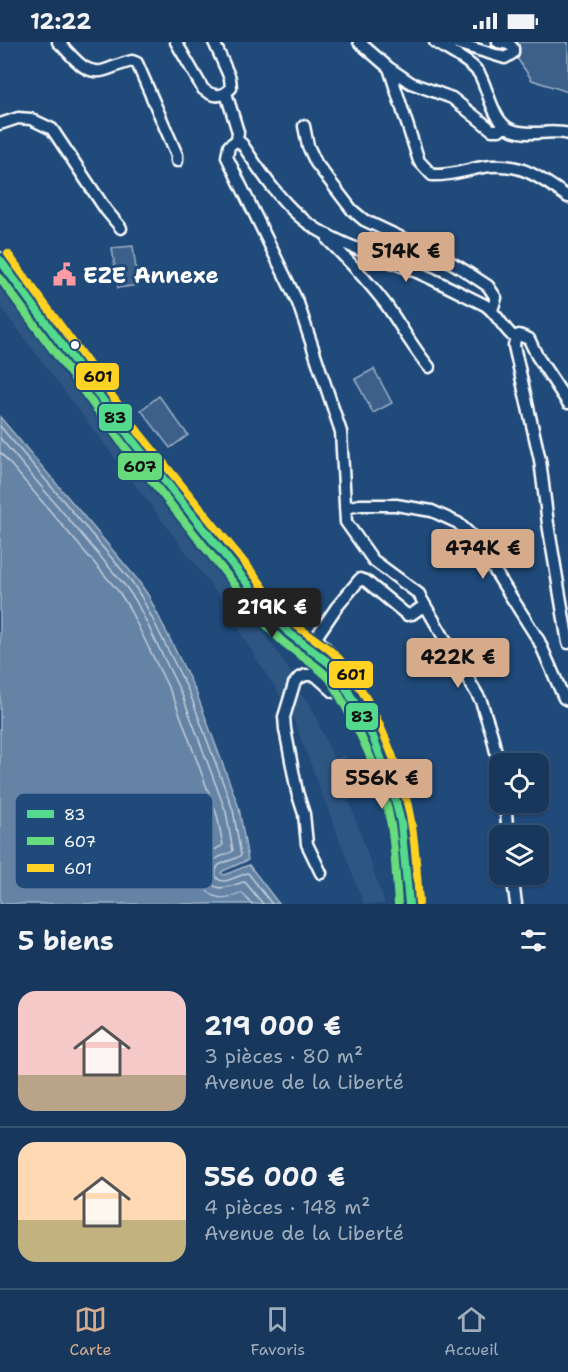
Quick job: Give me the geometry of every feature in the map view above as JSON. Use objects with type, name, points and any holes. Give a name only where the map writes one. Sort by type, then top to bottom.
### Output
[{"type":"main road","points":[[0,260],[132,440],[248,584],[261,604],[289,633],[328,663],[339,687],[373,737],[393,790],[401,823],[409,904]]},
{"type":"street","points":[[58,42],[92,72],[102,71],[125,62],[137,63],[177,155],[177,161]]},
{"type":"street","points":[[176,42],[203,89],[209,94],[218,96],[231,88],[230,78],[214,42]]},
{"type":"street","points":[[359,42],[389,68],[411,83],[452,98],[492,130],[499,130],[505,126]]},
{"type":"street","points":[[435,42],[472,65],[479,74],[490,102],[505,126],[513,131],[529,134],[556,132],[568,134]]},
{"type":"street","points":[[453,42],[505,58],[511,56],[513,48],[509,44],[498,42]]},
{"type":"street","points":[[389,68],[419,161],[432,175],[445,175],[484,167],[522,168],[568,197]]},
{"type":"street","points":[[226,93],[238,132],[237,140],[229,146],[227,157],[298,303],[341,432],[348,507],[346,522],[361,545],[380,565],[419,594],[481,701],[496,753]]},
{"type":"street","points":[[0,124],[18,118],[31,118],[52,129],[106,210],[121,228]]},
{"type":"street","points":[[304,126],[308,146],[316,163],[352,210],[377,227],[436,254],[488,286],[496,298],[493,311]]},
{"type":"street","points":[[237,140],[268,182],[298,216],[328,235],[420,274],[493,311],[514,338],[540,460],[568,643]]},
{"type":"street","points":[[328,235],[328,240],[357,269],[387,306],[429,368]]},
{"type":"street","points":[[514,338],[519,335],[529,339],[537,356],[568,403]]},
{"type":"street","points":[[348,507],[378,504],[405,506],[432,511],[458,523],[474,538],[539,641],[564,698],[568,700]]},
{"type":"street","points":[[321,873],[307,844],[304,814],[289,751],[285,717],[294,684],[306,675],[315,675],[339,687],[348,672],[317,636],[360,579],[366,581],[407,615],[425,605]]},
{"type":"street","points":[[513,885],[516,904]]},
{"type":"shaded area","points":[[506,42],[568,42],[568,92],[532,80]]},
{"type":"shaded area","points":[[133,246],[138,285],[118,288],[112,248]]},
{"type":"shaded area","points":[[0,280],[114,435],[233,589],[282,659],[291,674],[283,700],[241,634],[235,617],[0,306]]},
{"type":"shaded area","points":[[374,369],[392,403],[373,413],[355,379]]},
{"type":"shaded area","points":[[159,396],[188,435],[170,448],[141,410]]},
{"type":"shaded area","points":[[297,688],[309,702],[334,759],[345,755],[349,767],[342,770],[344,776],[341,778],[385,904],[364,904],[290,710]]},
{"type":"water","points":[[0,417],[148,595],[196,692],[239,808],[248,860],[221,873],[224,875],[249,865],[279,904],[0,904]]},
{"type":"transit line","name":"601","points":[[8,254],[140,434],[275,603],[297,626],[335,655],[357,683],[377,720],[402,782],[413,831],[419,903]]},
{"type":"transit line","name":"83","points":[[0,260],[132,440],[248,584],[261,604],[289,633],[329,663],[338,673],[373,737],[393,790],[401,823],[409,904]]},
{"type":"transit line","name":"607","points":[[0,278],[124,446],[259,617],[282,641],[330,679],[375,768],[387,806],[391,825],[398,904]]},
{"type":"place","name":"EZE Annexe","points":[[65,275]]}]
